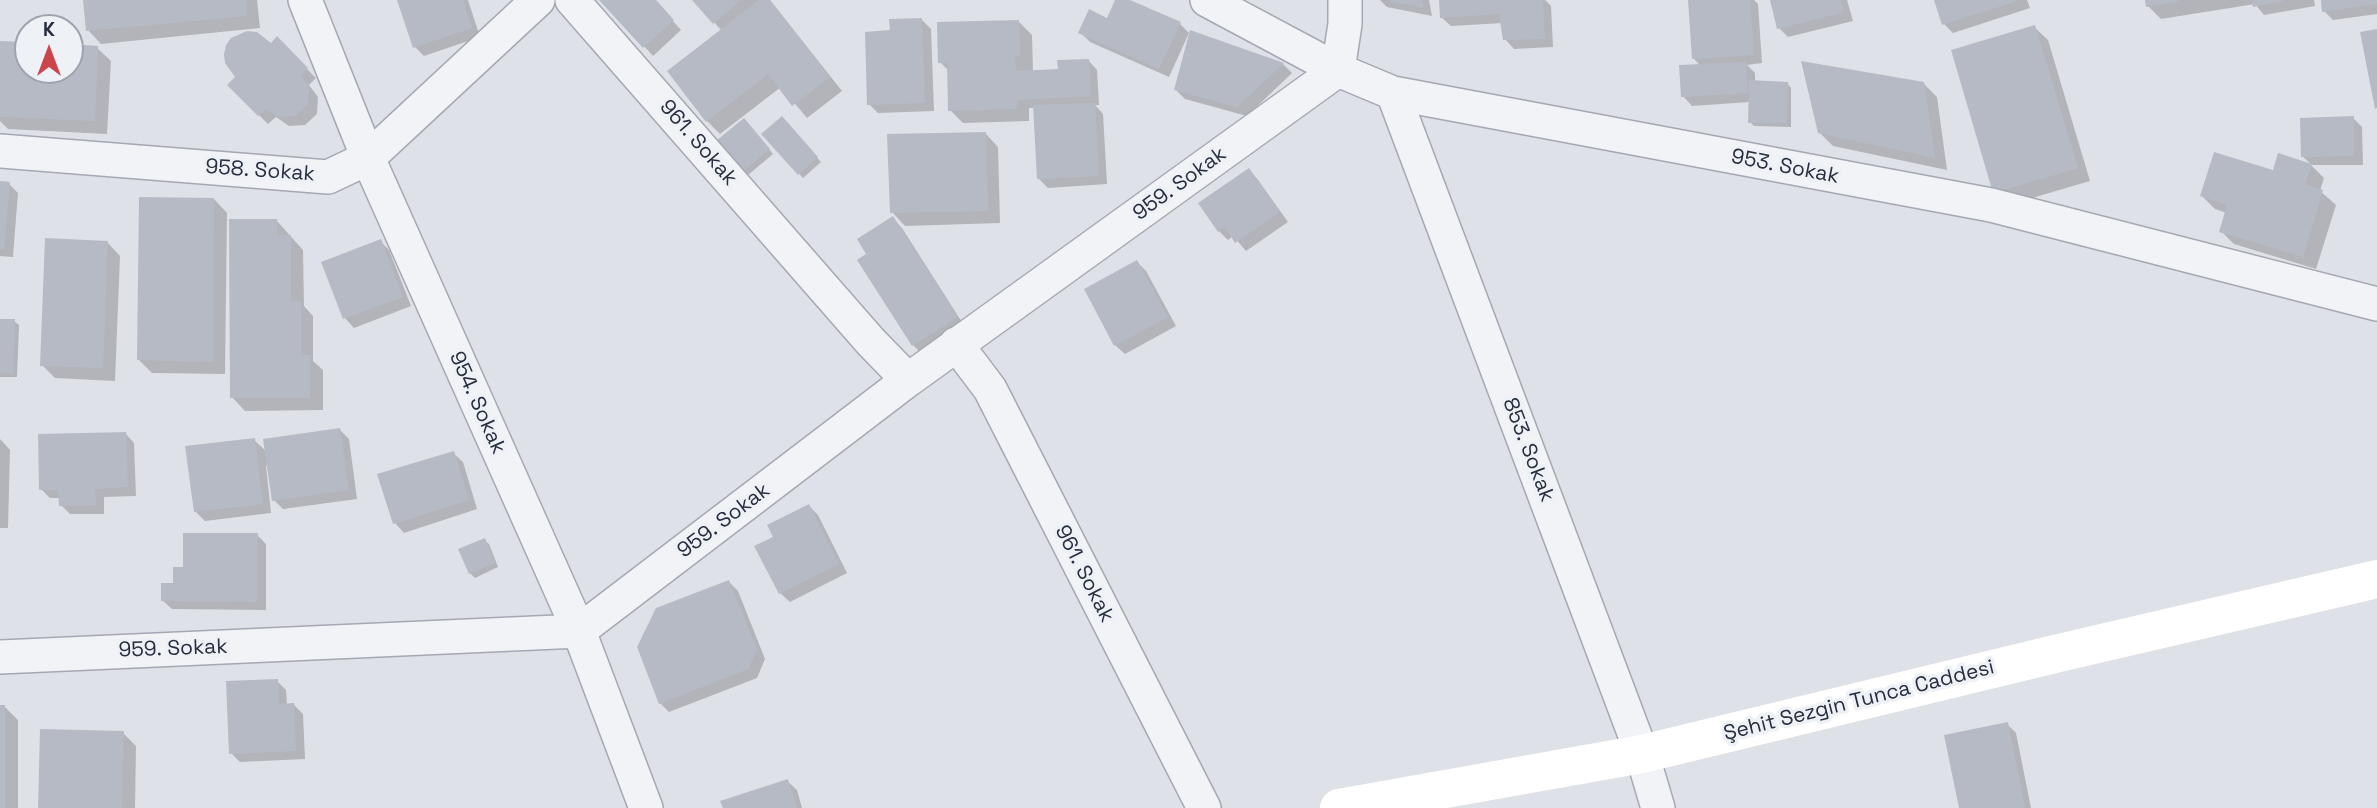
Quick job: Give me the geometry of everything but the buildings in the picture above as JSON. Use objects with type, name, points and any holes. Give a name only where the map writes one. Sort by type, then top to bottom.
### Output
[{"type":"street","name":"954. Sokak","points":[[305,0],[368,158],[579,631],[646,808]]},
{"type":"street","name":"958. Sokak","points":[[0,151],[328,177],[368,158],[538,0]]},
{"type":"street","name":"961. Sokak","points":[[572,0],[908,380]]},
{"type":"street","name":"953. Sokak","points":[[1206,0],[1338,70],[1393,93],[1991,205],[2377,304]]},
{"type":"street","points":[[1338,70],[1345,24],[1345,0]]},
{"type":"street","name":"959. Sokak","points":[[0,657],[579,631],[956,344],[1338,70]]},
{"type":"street","name":"853. Sokak","points":[[1393,93],[1642,754],[1658,808]]},
{"type":"street","name":"961. Sokak","points":[[956,344],[990,389],[1204,808]]},
{"type":"street","name":"Şehit Sezgin Tunca Caddesi","points":[[1339,808],[1642,754],[2377,579]]}]
